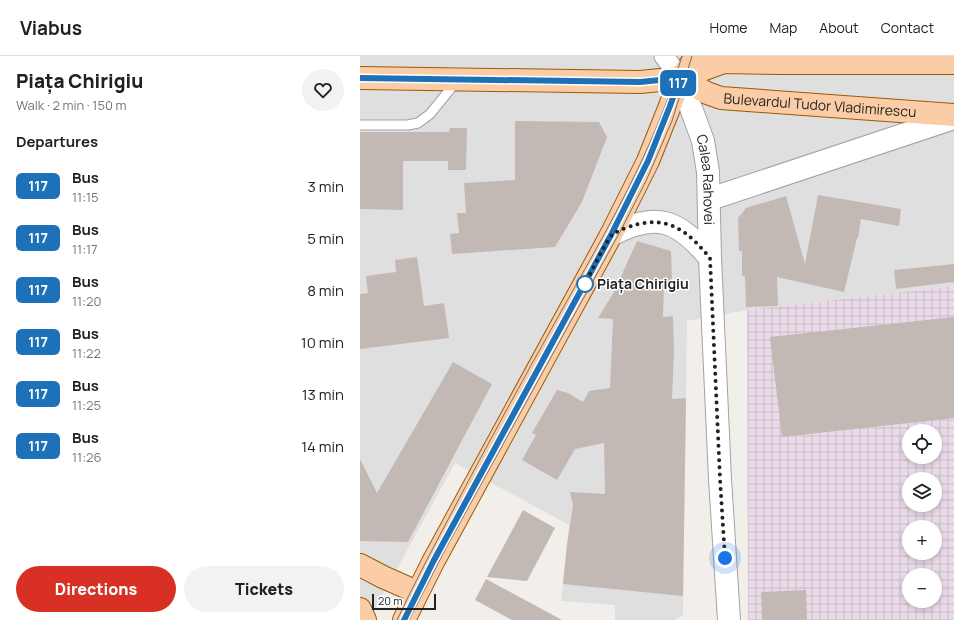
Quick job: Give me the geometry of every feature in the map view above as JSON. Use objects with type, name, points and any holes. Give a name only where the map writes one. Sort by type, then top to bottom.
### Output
[{"type":"main road","name":"Calea Rahovei","points":[[676,56],[680,78]]},
{"type":"main road","points":[[404,620],[417,592],[611,235],[648,161],[680,78],[697,56]]},
{"type":"main road","points":[[360,78],[640,82],[680,78],[724,62],[954,63]]},
{"type":"main road","name":"Bulevardul Tudor Vladimirescu","points":[[680,78],[707,93],[721,98],[954,116]]},
{"type":"main road","points":[[360,565],[383,578],[417,592]]},
{"type":"main road","points":[[360,609],[365,620]]},
{"type":"street","points":[[664,56],[680,78]]},
{"type":"street","name":"Calea Rahovei","points":[[680,78],[703,141],[708,172],[710,199],[710,258],[728,620]]},
{"type":"street","points":[[710,199],[954,116]]},
{"type":"street","points":[[611,235],[643,222],[666,223],[678,228],[691,237],[710,258]]},
{"type":"lane","points":[[360,125],[408,125],[418,123],[430,114],[458,79]]},
{"type":"shaded area","points":[[360,56],[954,56],[954,286],[747,310],[687,321],[683,615],[674,620],[615,620],[615,605],[561,601],[569,525],[455,463],[369,620],[360,620]]},
{"type":"shaded area","points":[[954,286],[954,620],[748,620],[747,310]]},
{"type":"building","points":[[515,121],[599,122],[607,137],[582,202],[555,247],[452,254],[450,234],[459,233],[457,213],[466,213],[464,183],[515,180]]},
{"type":"building","points":[[450,128],[467,128],[466,170],[448,170],[448,161],[403,161],[403,210],[360,209],[360,132],[449,132]]},
{"type":"building","points":[[818,195],[901,209],[899,226],[861,219],[858,238],[844,292],[777,277],[778,306],[746,307],[745,276],[742,276],[742,251],[739,251],[738,218],[746,208],[786,196],[805,264]]},
{"type":"building","points":[[637,241],[671,251],[672,283],[664,283],[663,317],[673,316],[674,352],[672,399],[686,398],[683,596],[563,584],[573,505],[570,492],[605,494],[604,443],[575,449],[557,480],[522,460],[536,435],[532,433],[557,390],[568,393],[583,402],[589,391],[610,388],[613,319],[598,318],[614,292]]},
{"type":"building","points":[[417,257],[424,306],[444,303],[449,338],[360,349],[360,294],[368,293],[366,276],[396,272],[395,260]]},
{"type":"building","points":[[954,264],[954,282],[896,289],[894,270]]},
{"type":"building","points":[[954,317],[954,418],[782,437],[770,337]]},
{"type":"building","points":[[453,362],[492,384],[408,542],[360,541],[360,459],[377,493]]},
{"type":"building","points":[[523,510],[555,528],[527,581],[487,577]]},
{"type":"building","points":[[486,579],[562,620],[512,620],[475,600]]},
{"type":"building","points":[[806,590],[807,620],[762,620],[761,592]]},
{"type":"tram line","points":[[397,620],[478,463],[628,190],[658,124],[682,56]]},
{"type":"tram line","points":[[409,620],[446,548],[621,230],[646,181],[672,121],[692,56]]},
{"type":"bus line","name":"117","points":[[360,78],[640,82],[680,78],[648,161],[611,235],[433,562],[404,620]]},
{"type":"place","name":"Piața Chirigiu","points":[[585,284]]},
{"type":"route","points":[[585,284],[584,285],[611,235],[643,222],[666,223],[678,228],[691,237],[710,258],[725,558]]}]
